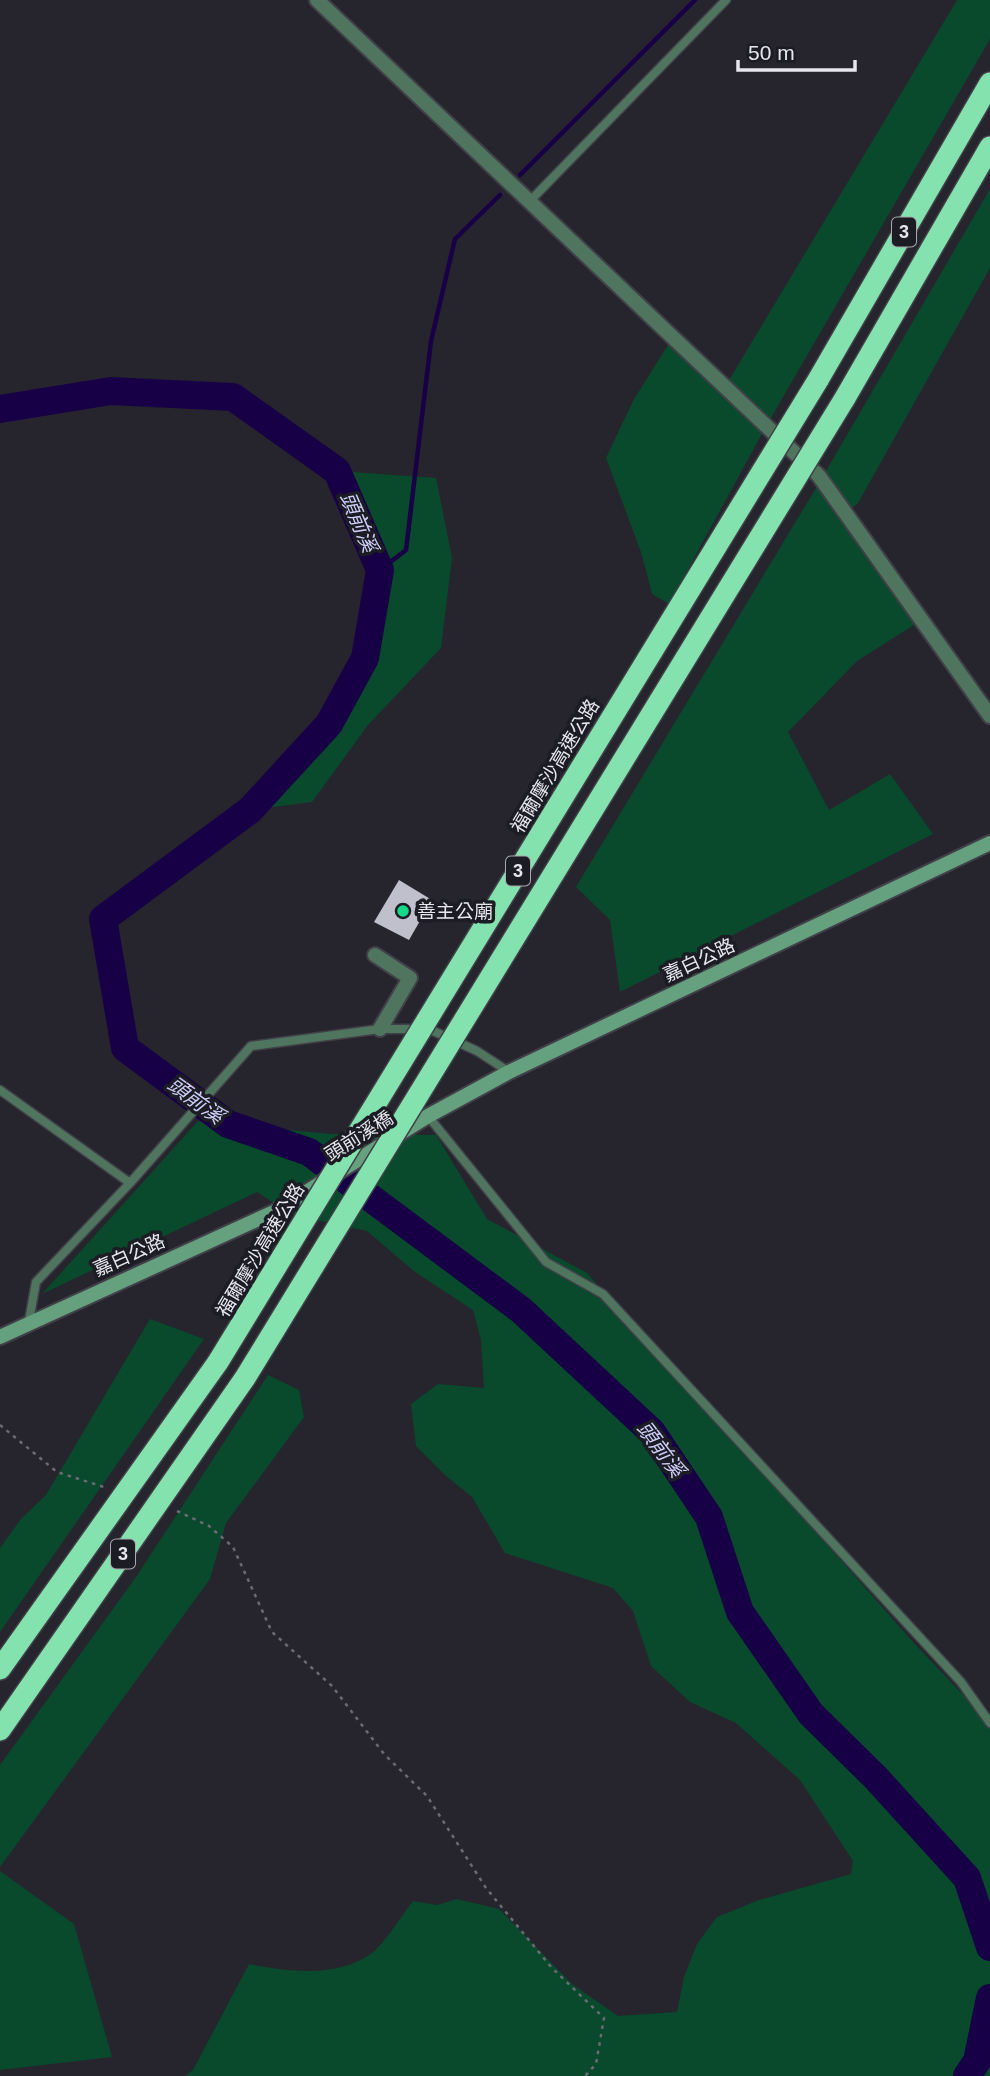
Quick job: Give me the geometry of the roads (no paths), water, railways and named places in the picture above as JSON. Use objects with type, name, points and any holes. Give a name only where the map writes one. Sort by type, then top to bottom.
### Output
[{"type":"highway","name":"福爾摩沙高速公路","points":[[0,1669],[218,1362],[818,380],[990,83]]},
{"type":"highway","name":"3","points":[[0,1730],[245,1378],[845,398],[990,147]]},
{"type":"main road","name":"嘉白公路","points":[[428,1116],[509,1072],[990,843]]},
{"type":"main road","name":"頭前溪橋","points":[[276,1211],[428,1116]]},
{"type":"main road","name":"嘉白公路","points":[[0,1337],[29,1321],[276,1211]]},
{"type":"street","points":[[317,0],[819,477],[990,716]]},
{"type":"street","points":[[375,955],[411,978],[380,1030]]},
{"type":"lane","points":[[528,203],[726,0]]},
{"type":"lane","points":[[29,1321],[36,1282],[130,1183],[251,1046],[380,1030],[429,1029],[477,1051],[509,1072]]},
{"type":"lane","points":[[0,1090],[130,1183]]},
{"type":"lane","points":[[428,1116],[546,1262],[603,1294],[961,1682],[990,1723]]},
{"type":"waterway","points":[[520,175],[695,0]]},
{"type":"waterway","points":[[380,570],[406,550],[431,341],[455,239],[500,195]]},
{"type":"waterway","name":"頭前溪","points":[[0,409],[111,391],[233,397],[337,471],[380,570],[365,658],[329,724],[250,810],[103,919],[125,1048],[228,1124],[309,1152],[521,1310],[652,1432],[709,1517],[740,1612],[811,1714],[876,1778],[967,1878],[990,1947]]},
{"type":"waterway","name":"頭前溪","points":[[967,2076],[977,2061],[990,1998]]},
{"type":"place","name":"善主公廟","points":[[403,911]]}]
